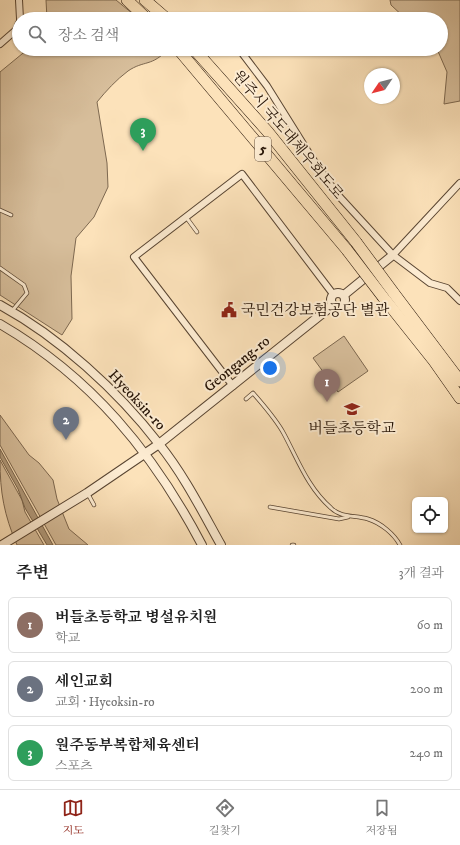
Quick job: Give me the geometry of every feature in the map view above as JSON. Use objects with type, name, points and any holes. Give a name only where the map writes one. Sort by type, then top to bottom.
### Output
[{"type":"highway","points":[[127,0],[140,12]]},
{"type":"highway","points":[[145,0],[158,12]]},
{"type":"highway","name":"원주시 국도대체우회도로","points":[[184,56],[347,250],[388,294]]},
{"type":"highway","name":"원주시 국도대체우회도로","points":[[200,56],[268,132],[356,242],[388,294]]},
{"type":"highway","name":"5","points":[[388,294],[436,356],[460,381]]},
{"type":"highway","points":[[436,356],[460,368]]},
{"type":"highway","points":[[436,356],[444,384],[460,406]]},
{"type":"highway","name":"5","points":[[436,356],[460,398]]},
{"type":"street","points":[[19,0],[20,12]]},
{"type":"street","points":[[0,44],[12,34]]},
{"type":"street","points":[[244,56],[267,86],[312,158],[337,194],[393,255],[430,283],[447,288],[460,301]]},
{"type":"street","points":[[233,386],[134,257],[242,174],[333,294]]},
{"type":"street","points":[[344,296],[393,255],[460,183]]},
{"type":"street","points":[[338,292],[344,296],[346,300],[342,306],[337,307],[333,305],[331,300],[333,294],[338,292]]},
{"type":"street","name":"Hyeoksin-ro","points":[[0,305],[12,311],[57,342],[114,394],[159,444],[178,471],[221,545]]},
{"type":"street","name":"Geongang-ro","points":[[145,453],[159,444],[233,386],[333,305]]},
{"type":"street","name":"Hyeoksin-ro","points":[[0,324],[26,339],[88,388],[111,411],[164,479],[202,545]]},
{"type":"street","points":[[5,543],[87,493],[145,453]]},
{"type":"lane","points":[[0,210],[11,215]]},
{"type":"lane","points":[[186,217],[197,232]]},
{"type":"lane","points":[[0,268],[24,284],[27,292],[12,311]]},
{"type":"lane","points":[[246,399],[253,393],[284,433],[296,458],[321,500],[333,510],[348,517]]},
{"type":"lane","points":[[87,493],[94,505]]},
{"type":"lane","points":[[270,507],[339,519],[348,517],[369,519],[396,537],[400,545]]},
{"type":"shaded area","points":[[46,0],[116,0],[131,12],[47,12]]},
{"type":"shaded area","points":[[390,0],[460,0],[460,101],[444,104],[447,72],[440,56],[448,56],[448,12],[398,12],[391,5]]},
{"type":"shaded area","points":[[19,56],[160,56],[153,61],[139,65],[128,71],[111,86],[97,102],[107,163],[108,187],[94,217],[76,238],[71,276],[72,319],[62,335],[0,295],[0,72]]},
{"type":"shaded area","points":[[344,336],[368,371],[338,392],[313,358]]},
{"type":"shaded area","points":[[0,415],[29,455],[39,463],[53,480],[57,499],[69,529],[88,545],[56,545],[0,445]]},
{"type":"shaded area","points":[[0,449],[53,545],[47,545],[25,508],[18,489],[0,457]]},
{"type":"shaded area","points":[[0,460],[22,500],[25,512],[44,545],[17,545],[9,524],[4,503]]},
{"type":"place","name":"원주동부복합체육센터","points":[[143,151]]},
{"type":"place","name":"국민건강보험공단 별관","points":[[229,310]]},
{"type":"place","name":"버들초등학교 병설유치원","points":[[327,402]]},
{"type":"place","name":"버들초등학교","points":[[352,409]]},
{"type":"place","name":"세인교회","points":[[66,440]]}]
